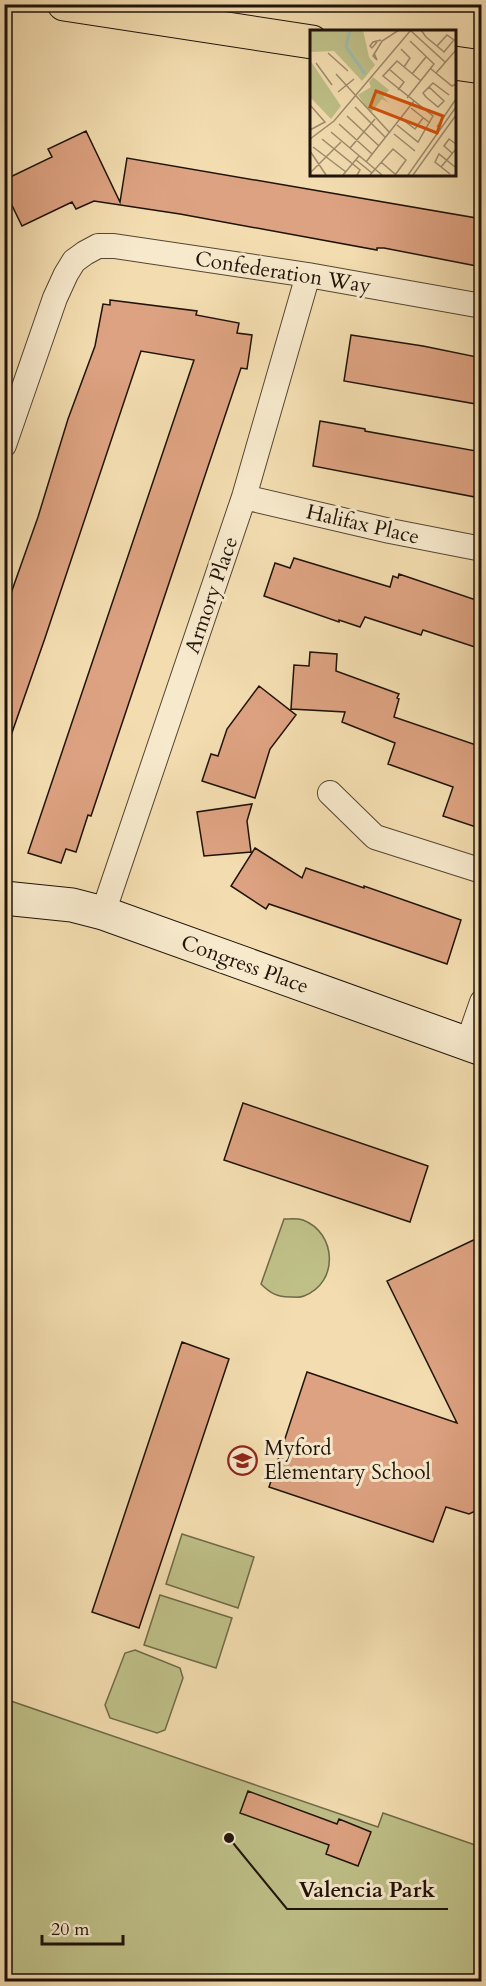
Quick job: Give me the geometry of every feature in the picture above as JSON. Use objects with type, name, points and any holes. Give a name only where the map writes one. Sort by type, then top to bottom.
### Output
[{"type":"highway","points":[[64,4],[310,42]]},
{"type":"highway","points":[[456,63],[482,67]]},
{"type":"street","name":"Confederation Way","points":[[4,445],[55,298],[66,274],[74,261],[98,246],[114,246],[308,274],[482,306]]},
{"type":"street","name":"Armory Place","points":[[103,913],[244,497],[308,274]]},
{"type":"street","name":"Halifax Place","points":[[244,497],[390,531],[482,549]]},
{"type":"street","points":[[330,793],[375,837],[482,871]]},
{"type":"street","name":"Congress Place","points":[[4,898],[72,905],[103,913],[474,1047]]},
{"type":"street","points":[[474,1047],[482,1002]]},
{"type":"green space","points":[[284,1219],[301,1219],[314,1226],[327,1246],[328,1270],[315,1290],[302,1297],[277,1295],[261,1284]]},
{"type":"green space","points":[[182,1534],[254,1557],[238,1608],[166,1584]]},
{"type":"green space","points":[[160,1595],[232,1618],[216,1668],[144,1645]]},
{"type":"green space","points":[[135,1650],[180,1668],[183,1678],[165,1730],[157,1733],[110,1718],[105,1705],[125,1653]]},
{"type":"green space","points":[[5,1699],[378,1827],[383,1813],[481,1847],[481,1981],[5,1982]]},
{"type":"building","points":[[86,131],[120,202],[127,158],[482,219],[482,267],[384,248],[377,248],[377,250],[180,214],[94,201],[76,209],[72,202],[22,226],[4,189],[4,180],[52,157],[48,149]]},
{"type":"building","points":[[110,300],[197,311],[196,315],[239,323],[237,333],[252,335],[247,369],[241,368],[91,816],[88,815],[76,852],[66,849],[61,863],[28,853],[194,360],[141,351],[8,744],[4,743],[4,613],[38,517],[68,419],[95,346],[103,304],[110,305]]},
{"type":"building","points":[[351,335],[482,358],[482,405],[344,381]]},
{"type":"building","points":[[320,421],[482,452],[475,497],[313,466]]},
{"type":"building","points":[[294,558],[390,587],[393,576],[398,578],[399,574],[482,602],[482,642],[477,640],[475,647],[423,630],[421,635],[365,617],[360,627],[264,596],[275,563],[290,568]]},
{"type":"building","points":[[310,652],[337,654],[336,671],[399,694],[394,717],[482,747],[482,829],[443,816],[453,787],[388,764],[395,743],[342,722],[345,712],[291,709],[294,665],[309,666]]},
{"type":"building","points":[[259,686],[296,715],[270,749],[255,798],[202,781],[211,754],[218,756],[227,729]]},
{"type":"building","points":[[252,804],[247,821],[251,852],[204,856],[197,812]]},
{"type":"building","points":[[255,848],[302,878],[306,868],[461,920],[447,964],[269,904],[266,909],[231,886]]},
{"type":"building","points":[[243,1103],[428,1166],[410,1222],[224,1160]]},
{"type":"building","points":[[482,1236],[482,1508],[469,1514],[446,1507],[433,1542],[269,1487],[307,1372],[457,1423],[387,1281]]},
{"type":"building","points":[[182,1342],[229,1359],[139,1628],[92,1612]]},
{"type":"building","points":[[248,1791],[337,1824],[339,1819],[371,1832],[358,1866],[326,1854],[329,1845],[240,1813]]},
{"type":"place","name":"Myford Elementary School","points":[[243,1460]]},
{"type":"place","name":"Valencia Park","points":[[229,1838]]}]
